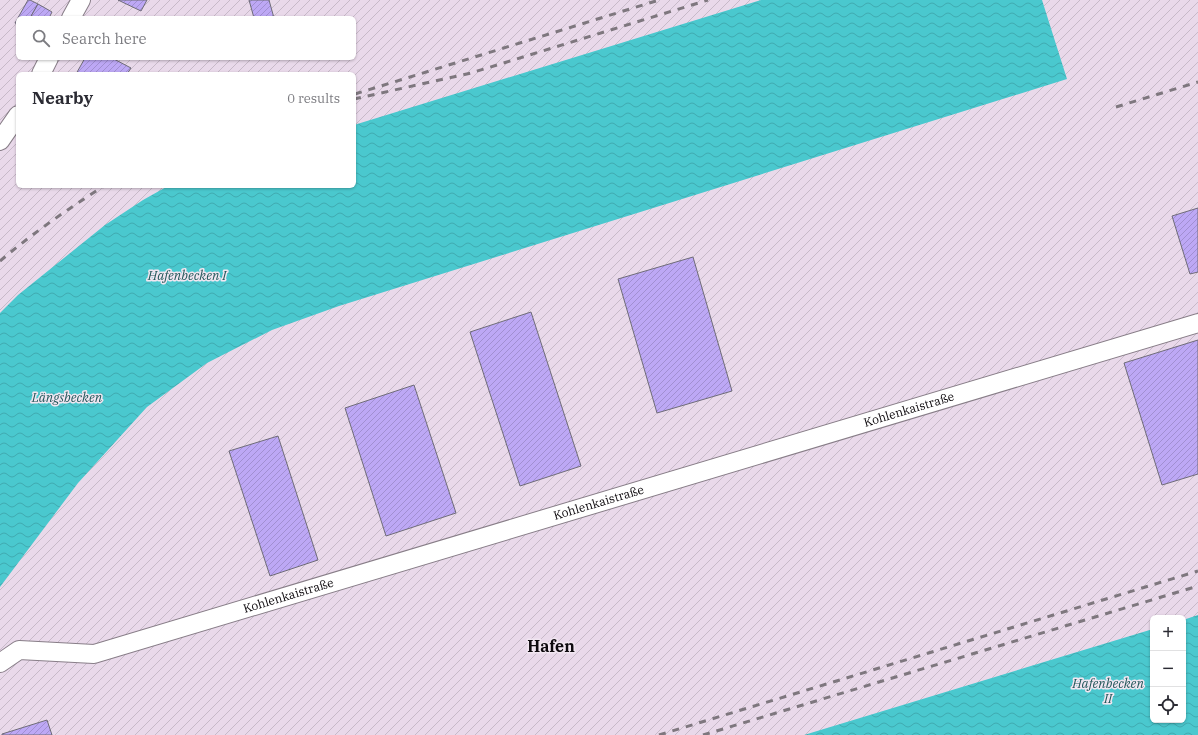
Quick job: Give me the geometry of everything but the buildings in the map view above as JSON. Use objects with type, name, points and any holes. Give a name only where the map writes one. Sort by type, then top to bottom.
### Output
[{"type":"street","points":[[72,16],[81,0]]},
{"type":"street","points":[[42,72],[49,60]]},
{"type":"street","points":[[0,140],[16,118]]},
{"type":"street","name":"Kohlenkaistraße","points":[[0,663],[19,650],[94,654],[1198,323]]},
{"type":"shaded area","points":[[0,0],[1198,0],[1198,735],[0,735]]},
{"type":"water","name":"Hafenbecken I","points":[[761,0],[1042,0],[1067,79],[339,306],[272,330],[207,363],[147,407],[78,483],[0,587],[0,313],[18,295],[105,225],[164,188],[356,188],[356,124]]},
{"type":"water","name":"Hafenbecken II","points":[[1198,615],[1198,735],[804,735],[1150,630],[1150,723],[1186,723],[1186,619]]},
{"type":"railway","points":[[356,94],[659,0]]},
{"type":"railway","points":[[356,99],[471,73],[708,0]]},
{"type":"railway","points":[[1116,107],[1198,82]]},
{"type":"railway","points":[[0,261],[77,203],[101,188]]},
{"type":"railway","points":[[659,735],[1198,571]]},
{"type":"railway","points":[[703,735],[1198,586]]},
{"type":"district","name":"Hafen","points":[[551,646]]},
{"type":"water label","name":"Längsbecken","points":[[67,397]]}]
